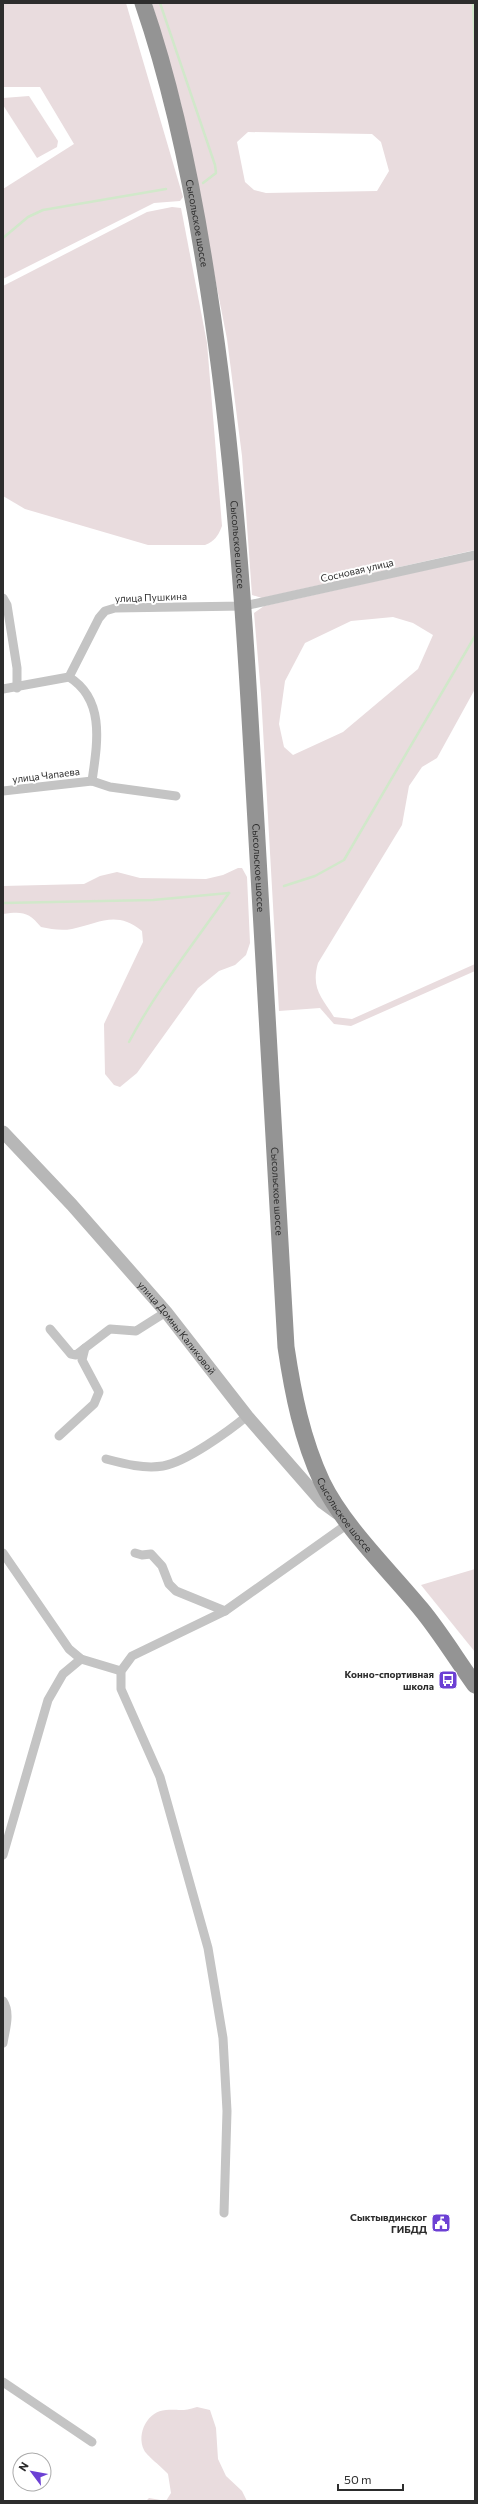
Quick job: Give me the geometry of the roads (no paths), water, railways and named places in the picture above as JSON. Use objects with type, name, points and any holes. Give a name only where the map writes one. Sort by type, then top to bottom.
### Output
[{"type":"highway","name":"Сысольское шоссе","points":[[143,3],[157,42],[174,105],[198,222],[218,349],[244,606],[286,1347],[298,1415],[323,1483],[349,1523],[422,1610],[475,1685]]},
{"type":"main road","name":"улица Домны Каликовой","points":[[3,1132],[72,1205],[166,1312],[247,1416],[322,1502],[349,1523]]},
{"type":"street","name":"Сосновая улица","points":[[244,606],[475,555]]},
{"type":"street","points":[[3,598],[7,605],[17,668],[17,688]]},
{"type":"street","name":"улица Пушкина","points":[[69,677],[99,618],[106,611],[115,608],[244,606]]},
{"type":"street","points":[[3,689],[17,688],[69,677],[79,683],[90,700],[97,721],[97,742],[92,781],[110,787],[176,796]]},
{"type":"street","name":"улица Чапаева","points":[[3,791],[92,781]]},
{"type":"street","points":[[50,1329],[71,1354],[76,1355],[110,1329],[136,1331],[166,1312]]},
{"type":"street","points":[[59,1436],[94,1404],[100,1392],[82,1360],[85,1348]]},
{"type":"street","points":[[106,1459],[146,1467],[165,1466],[209,1444],[247,1416]]},
{"type":"street","points":[[224,2213],[227,2111],[223,2038],[208,1948],[160,1777],[121,1689],[121,1671],[132,1656],[225,1611],[349,1523]]},
{"type":"street","points":[[3,1553],[69,1649],[80,1659],[121,1671]]},
{"type":"street","points":[[135,1553],[142,1555],[151,1554],[162,1566],[169,1584],[176,1591],[225,1611]]},
{"type":"street","points":[[3,1855],[48,1700],[63,1674],[80,1659]]},
{"type":"street","points":[[3,2001],[6,2006],[7,2019],[3,2043]]},
{"type":"street","points":[[3,2382],[92,2442]]},
{"type":"waterway","points":[[160,3],[215,165],[216,173],[203,183]]},
{"type":"waterway","points":[[473,3],[475,49]]},
{"type":"waterway","points":[[3,238],[28,217],[43,210],[166,189]]},
{"type":"waterway","points":[[284,886],[315,876],[344,860],[475,636]]},
{"type":"waterway","points":[[3,903],[153,900],[229,893]]},
{"type":"waterway","points":[[129,1042],[164,984],[229,893]]},
{"type":"place","name":"Конно-спортивная школа","points":[[448,1680]]},
{"type":"place","name":"Сыктывдинског ГИБДД","points":[[441,2223]]}]
